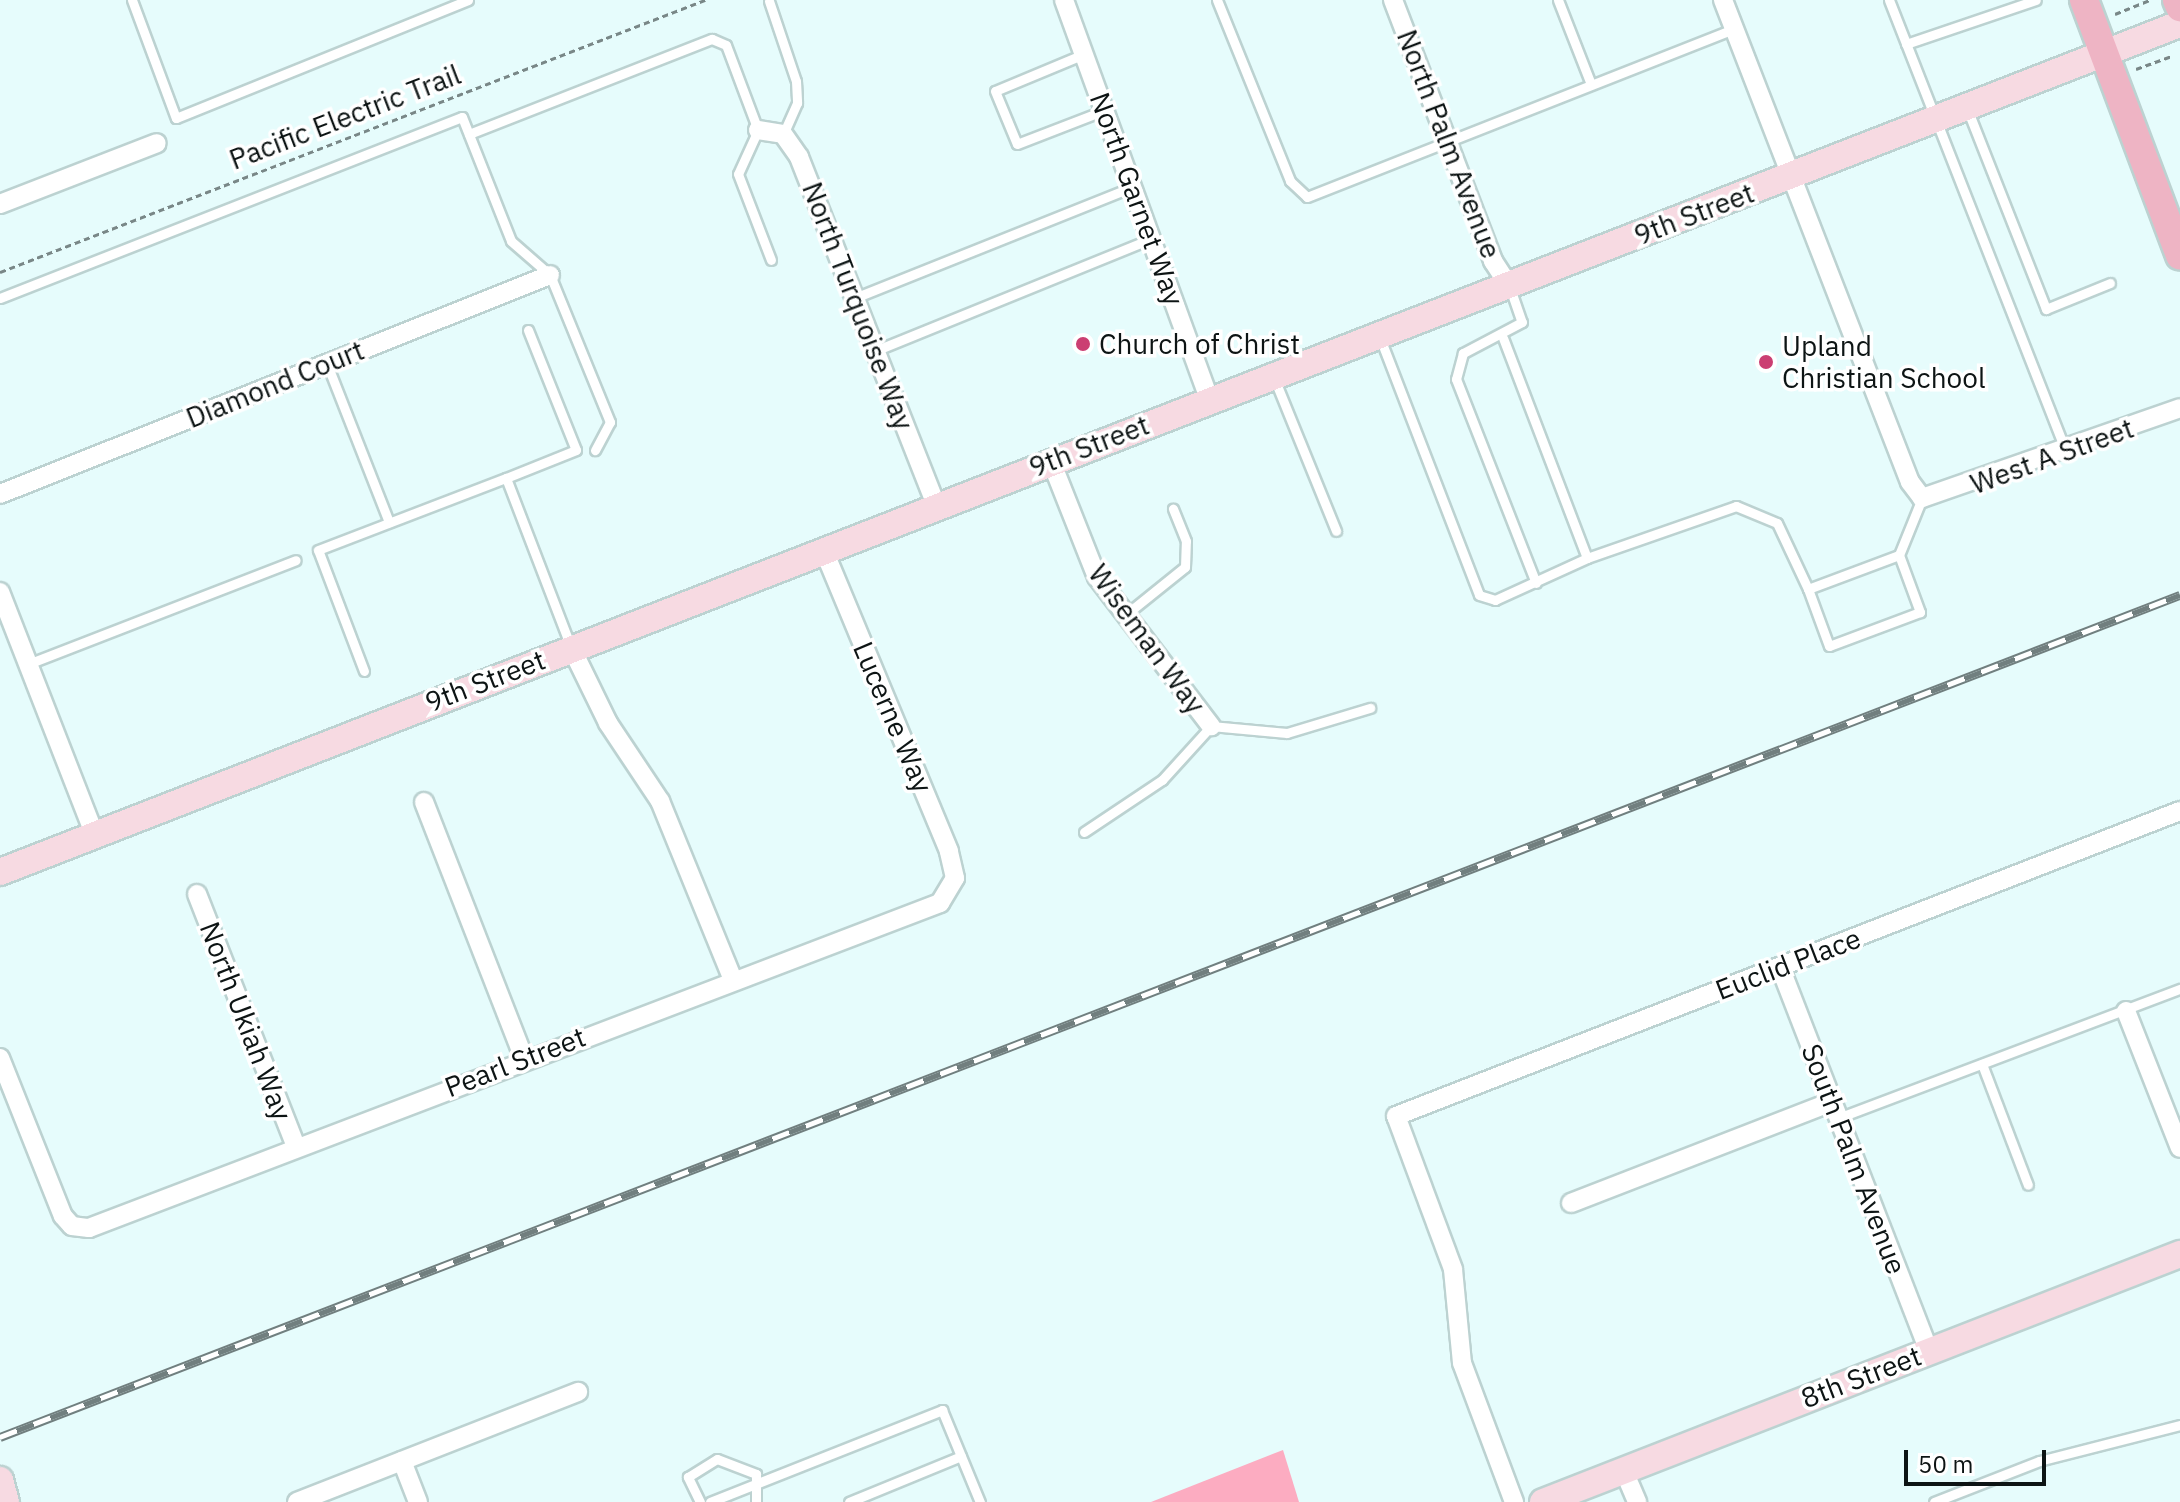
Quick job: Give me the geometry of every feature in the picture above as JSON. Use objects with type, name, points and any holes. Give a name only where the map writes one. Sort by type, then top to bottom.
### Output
[{"type":"main road","points":[[2084,0],[2180,256]]},
{"type":"main road","points":[[2177,0],[2180,7]]},
{"type":"street","name":"North Garnet Way","points":[[1064,0],[1209,399]]},
{"type":"street","name":"North Palm Avenue","points":[[1393,0],[1448,144],[1509,286]]},
{"type":"street","points":[[1723,0],[1910,482],[1922,498]]},
{"type":"street","name":"9th Street","points":[[0,872],[823,548],[1509,286],[2180,24]]},
{"type":"street","points":[[758,130],[783,134]]},
{"type":"street","name":"North Turquoise Way","points":[[783,134],[857,297],[936,505]]},
{"type":"street","points":[[0,204],[157,143]]},
{"type":"street","name":"Diamond Court","points":[[0,494],[550,275]]},
{"type":"street","name":"West A Street","points":[[1922,498],[2067,452],[2180,408]]},
{"type":"street","name":"Wiseman Way","points":[[1051,461],[1097,577],[1211,726]]},
{"type":"street","name":"Lucerne Way","points":[[823,548],[949,851],[952,888]]},
{"type":"street","points":[[0,592],[94,833]]},
{"type":"street","points":[[571,647],[608,723],[660,801],[732,977]]},
{"type":"street","points":[[424,802],[524,1059]]},
{"type":"street","name":"Euclid Place","points":[[1514,1502],[1462,1363],[1450,1259],[1396,1116],[2180,811]]},
{"type":"street","name":"Pearl Street","points":[[0,1058],[72,1226],[111,1221],[732,977],[930,909],[952,888]]},
{"type":"street","name":"North Ukiah Way","points":[[197,894],[296,1147]]},
{"type":"street","name":"South Palm Avenue","points":[[1780,967],[1929,1351]]},
{"type":"street","points":[[2126,1011],[2180,1148]]},
{"type":"street","points":[[1571,1203],[1835,1110]]},
{"type":"street","name":"8th Street","points":[[1543,1502],[2180,1254]]},
{"type":"street","points":[[297,1502],[578,1392]]},
{"type":"street","points":[[402,1461],[418,1502]]},
{"type":"street","points":[[1624,1471],[1637,1502]]},
{"type":"street","points":[[0,1480],[6,1502]]},
{"type":"lane","points":[[132,0],[176,118],[468,0]]},
{"type":"lane","points":[[1217,0],[1298,195],[1320,193],[1734,29]]},
{"type":"lane","points":[[1558,0],[1591,84]]},
{"type":"lane","points":[[1889,0],[2067,452]]},
{"type":"lane","points":[[1906,44],[2036,0]]},
{"type":"lane","points":[[769,1],[796,81],[797,103],[783,134]]},
{"type":"lane","points":[[469,134],[712,39],[726,45],[758,130],[738,174],[771,260]]},
{"type":"lane","points":[[1084,54],[995,91],[1017,144],[1105,110]]},
{"type":"lane","points":[[1967,108],[2046,309],[2110,283]]},
{"type":"lane","points":[[0,298],[462,117],[511,241],[550,275],[610,422],[595,450]]},
{"type":"lane","points":[[857,297],[1132,187]]},
{"type":"lane","points":[[877,350],[1151,239]]},
{"type":"lane","points":[[1509,286],[1523,312],[1516,331],[1463,353],[1456,379],[1536,583]]},
{"type":"lane","points":[[364,671],[318,550],[576,450],[528,330]]},
{"type":"lane","points":[[1379,335],[1479,595],[1495,600],[1587,558],[1736,506],[1777,523],[1808,589],[1829,646],[1920,612],[1899,555],[1922,498]]},
{"type":"lane","points":[[1503,338],[1587,558]]},
{"type":"lane","points":[[327,364],[389,522]]},
{"type":"lane","points":[[1272,375],[1336,531]]},
{"type":"lane","points":[[506,478],[571,647]]},
{"type":"lane","points":[[1124,616],[1185,567],[1186,541],[1173,508]]},
{"type":"lane","points":[[1808,589],[1899,555]]},
{"type":"lane","points":[[28,664],[296,560]]},
{"type":"lane","points":[[1084,832],[1162,780],[1211,726],[1287,733],[1370,708]]},
{"type":"lane","points":[[1835,1110],[1982,1064],[2180,989]]},
{"type":"lane","points":[[1982,1064],[2028,1185]]},
{"type":"lane","points":[[710,1502],[942,1410],[980,1502]]},
{"type":"lane","points":[[1934,1502],[2039,1461],[2180,1425]]},
{"type":"lane","points":[[849,1502],[961,1456]]},
{"type":"lane","points":[[700,1502],[688,1477],[717,1459],[743,1463],[756,1474],[752,1486],[756,1502]]},
{"type":"path","name":"Pacific Electric Trail","points":[[0,272],[705,0]]},
{"type":"path","points":[[2112,15],[2150,0]]},
{"type":"path","points":[[2129,72],[2172,56]]},
{"type":"shaded area","points":[[1283,1450],[1299,1502],[1151,1502]]},
{"type":"railway","points":[[0,1437],[2180,595]]},
{"type":"place","name":"Church of Christ","points":[[1083,344]]},
{"type":"place","name":"Upland Christian School","points":[[1766,362]]}]
